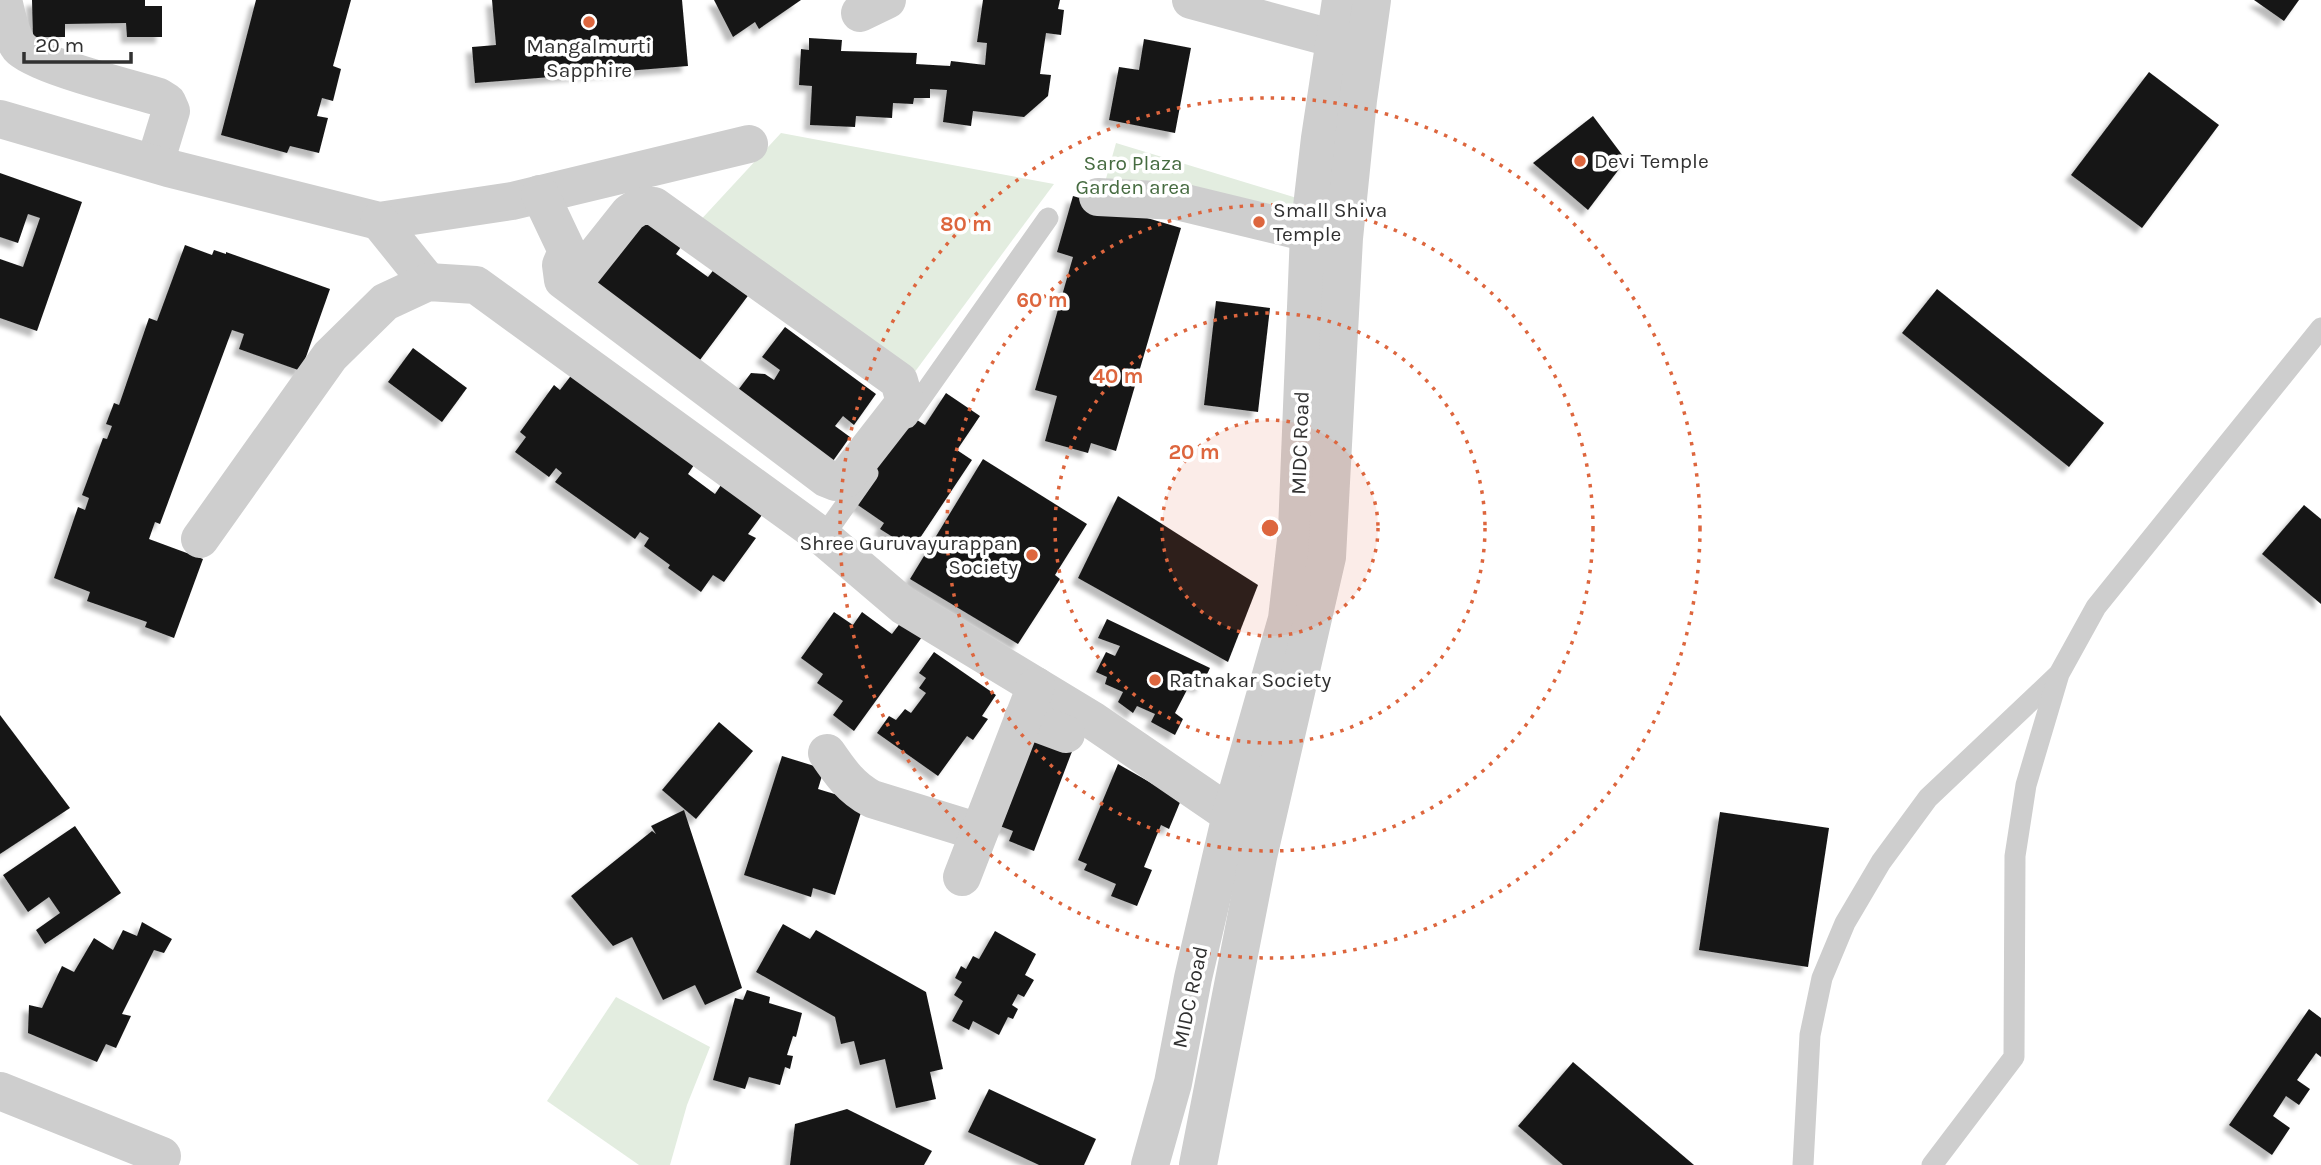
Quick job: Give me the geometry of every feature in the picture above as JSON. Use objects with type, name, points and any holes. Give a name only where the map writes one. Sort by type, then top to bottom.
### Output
[{"type":"street","points":[[3,0],[11,29],[20,48],[44,61],[159,97],[167,102],[171,110],[155,163]]},
{"type":"street","points":[[1191,0],[1349,43],[1372,0]]},
{"type":"street","name":"MIDC Road","points":[[1150,1165],[1173,1083],[1193,978],[1248,819],[1280,700],[1287,619],[1311,554],[1327,235],[1349,43],[1341,0]]},
{"type":"street","points":[[0,119],[155,163],[379,221],[512,201],[749,144]]},
{"type":"street","points":[[540,194],[567,251],[561,265],[563,280],[826,478],[836,482],[845,479],[905,402],[899,381],[653,206],[640,206],[629,213],[571,286]]},
{"type":"street","points":[[1098,197],[1177,201],[1327,235]]},
{"type":"street","points":[[379,221],[428,282]]},
{"type":"street","points":[[200,540],[330,356],[384,302],[428,282],[476,285],[823,537],[904,606],[1030,702],[1066,734]]},
{"type":"street","points":[[1030,702],[1092,720],[1248,819],[1231,992],[1201,1150],[1163,1119]]},
{"type":"street","points":[[962,877],[1030,702]]},
{"type":"street","points":[[827,753],[845,778],[859,792],[872,799],[979,832]]},
{"type":"street","points":[[1193,978],[1231,992]]},
{"type":"street","points":[[0,1091],[162,1156]]},
{"type":"lane","points":[[823,537],[1048,218]]},
{"type":"lane","points":[[1932,1165],[2014,1057],[2015,856],[2026,785],[2059,674],[2096,607],[2321,328]]},
{"type":"lane","points":[[1803,1165],[1810,1035],[1822,978],[1845,923],[1881,862],[1928,798],[2059,674]]},
{"type":"green space","points":[[781,133],[1054,184],[914,373],[696,225]]},
{"type":"green space","name":"Saro Plaza Garden area","points":[[1116,143],[1300,199],[1293,242],[1102,193]]},
{"type":"green space","points":[[616,997],[710,1047],[687,1105],[670,1165],[639,1165],[547,1101]]},
{"type":"building","points":[[32,0],[145,0],[145,6],[162,6],[162,37],[127,37],[126,23],[65,24],[65,37],[33,37]]},
{"type":"building","points":[[256,0],[351,0],[333,66],[341,69],[333,101],[322,98],[317,116],[328,118],[319,153],[290,146],[287,153],[221,135]]},
{"type":"building","name":"Mangalmurti Sapphire","points":[[492,0],[682,0],[688,66],[475,83],[472,47],[496,45]]},
{"type":"building","points":[[714,0],[801,0],[759,29],[755,22],[733,37]]},
{"type":"building","points":[[983,0],[1060,0],[1058,9],[1064,10],[1061,35],[1046,33],[1040,74],[1051,75],[1048,96],[1024,117],[973,111],[971,126],[943,122],[947,90],[930,89],[930,98],[914,98],[913,104],[893,103],[892,118],[856,116],[855,127],[810,125],[812,86],[799,85],[801,49],[809,50],[809,38],[842,40],[841,51],[917,53],[916,64],[950,66],[951,61],[985,65],[987,43],[977,42]]},
{"type":"building","points":[[2254,0],[2299,0],[2284,21]]},
{"type":"building","points":[[1144,39],[1191,48],[1175,133],[1109,120],[1119,67],[1139,70]]},
{"type":"building","points":[[2149,72],[2219,125],[2142,228],[2071,175]]},
{"type":"building","name":"Devi Temple","points":[[1593,116],[1626,160],[1588,210],[1533,163]]},
{"type":"building","points":[[0,173],[82,202],[37,331],[0,318],[0,259],[23,267],[40,218],[28,214],[18,243],[0,237]]},
{"type":"building","points":[[1073,196],[1181,228],[1116,451],[1091,443],[1088,453],[1045,441],[1057,396],[1035,390],[1073,257],[1057,252]]},
{"type":"building","points":[[645,216],[683,244],[676,254],[708,277],[715,268],[750,293],[694,368],[590,292]]},
{"type":"building","points":[[185,245],[212,255],[214,250],[226,252],[330,289],[301,371],[239,349],[244,334],[232,330],[160,524],[155,522],[149,539],[203,559],[174,638],[145,627],[147,622],[87,601],[90,592],[54,578],[78,507],[85,510],[89,498],[82,495],[103,438],[107,439],[112,426],[106,424],[114,403],[119,405],[149,318],[157,321]]},
{"type":"building","points":[[1937,289],[2104,423],[2069,467],[1902,333]]},
{"type":"building","points":[[1216,301],[1270,308],[1258,412],[1204,405]]},
{"type":"building","points":[[785,327],[876,394],[854,425],[843,416],[835,426],[850,437],[828,468],[732,398],[751,373],[765,374],[774,380],[780,370],[762,357]]},
{"type":"building","points":[[413,348],[467,388],[442,422],[388,382]]},
{"type":"building","points":[[573,373],[696,462],[688,474],[715,494],[721,485],[762,515],[748,534],[756,538],[724,582],[713,575],[701,592],[644,546],[649,538],[640,532],[635,539],[555,482],[562,473],[556,468],[549,477],[515,452],[526,437],[520,432],[554,385],[560,390]]},
{"type":"building","points":[[946,393],[980,416],[957,450],[972,460],[916,544],[903,535],[899,541],[880,529],[884,523],[852,501],[909,415],[925,425]]},
{"type":"building","name":"Shree Guruvayurappan Society","points":[[983,459],[1087,524],[1055,575],[1060,579],[1018,644],[910,579]]},
{"type":"building","points":[[1118,496],[1258,585],[1228,662],[1078,578]]},
{"type":"building","points":[[2304,505],[2321,519],[2321,604],[2262,554]]},
{"type":"building","points":[[834,612],[853,625],[862,612],[892,634],[901,622],[922,637],[854,731],[833,715],[843,701],[817,683],[823,674],[801,658]]},
{"type":"building","name":"Ratnakar Society","points":[[1107,619],[1210,668],[1201,687],[1190,684],[1175,713],[1183,719],[1175,735],[1151,722],[1155,714],[1137,706],[1133,713],[1118,702],[1123,692],[1105,684],[1107,677],[1096,672],[1106,652],[1115,656],[1120,646],[1098,638]]},
{"type":"building","points":[[934,652],[996,695],[982,716],[988,719],[973,740],[967,736],[938,776],[877,733],[889,716],[896,720],[905,709],[911,713],[926,693],[919,688],[926,678],[919,673]]},
{"type":"building","points":[[0,715],[70,808],[0,854]]},
{"type":"building","points":[[719,722],[753,751],[696,819],[662,790]]},
{"type":"building","points":[[1030,724],[1076,741],[1034,851],[1009,841],[1013,831],[992,823]]},
{"type":"building","points":[[782,756],[824,769],[818,789],[864,803],[835,895],[813,888],[811,897],[744,875]]},
{"type":"building","points":[[1118,764],[1181,800],[1169,829],[1161,825],[1144,867],[1152,870],[1137,906],[1111,896],[1116,884],[1084,870],[1087,864],[1078,860]]},
{"type":"building","points":[[684,810],[742,988],[705,1005],[695,985],[663,1000],[632,937],[613,946],[571,896],[652,831],[656,834],[651,826]]},
{"type":"building","points":[[1720,812],[1829,828],[1808,967],[1699,950]]},
{"type":"building","points":[[75,826],[121,893],[45,944],[36,930],[60,913],[49,897],[28,912],[3,875]]},
{"type":"building","points":[[142,922],[172,939],[164,953],[154,950],[122,1014],[131,1016],[116,1048],[106,1044],[97,1062],[28,1033],[29,1005],[42,1008],[62,966],[74,972],[94,938],[113,950],[123,930],[137,936]]},
{"type":"building","points":[[783,924],[810,939],[816,930],[926,992],[943,1069],[930,1072],[936,1099],[896,1108],[885,1059],[860,1065],[854,1041],[841,1044],[835,1017],[756,972]]},
{"type":"building","points":[[995,931],[1036,954],[1025,975],[1034,980],[1024,997],[1018,994],[1012,1005],[1018,1009],[1013,1019],[1008,1017],[999,1035],[973,1021],[969,1030],[952,1021],[963,1001],[954,995],[962,982],[955,978],[961,966],[966,969],[973,956],[979,959]]},
{"type":"building","points":[[747,990],[770,997],[769,1003],[802,1013],[796,1037],[793,1036],[787,1055],[793,1056],[790,1069],[785,1067],[780,1085],[749,1077],[745,1089],[713,1080],[735,998],[743,1000]]},
{"type":"building","points":[[2309,1009],[2321,1018],[2321,1057],[2316,1053],[2297,1080],[2310,1089],[2299,1105],[2286,1096],[2273,1116],[2290,1128],[2272,1155],[2229,1125]]},
{"type":"building","points":[[1573,1062],[1694,1165],[1563,1165],[1518,1126]]},
{"type":"building","points":[[989,1089],[1096,1139],[1084,1165],[1039,1165],[968,1132]]},
{"type":"building","points":[[847,1109],[932,1151],[924,1165],[790,1165],[795,1124]]},
{"type":"place","name":"Mangalmurti Sapphire","points":[[589,22]]},
{"type":"place","name":"Devi Temple","points":[[1580,161]]},
{"type":"place","name":"Small Shiva Temple","points":[[1259,222]]},
{"type":"place","name":"Shree Guruvayurappan Society","points":[[1032,555]]},
{"type":"place","name":"Ratnakar Society","points":[[1155,680]]}]
